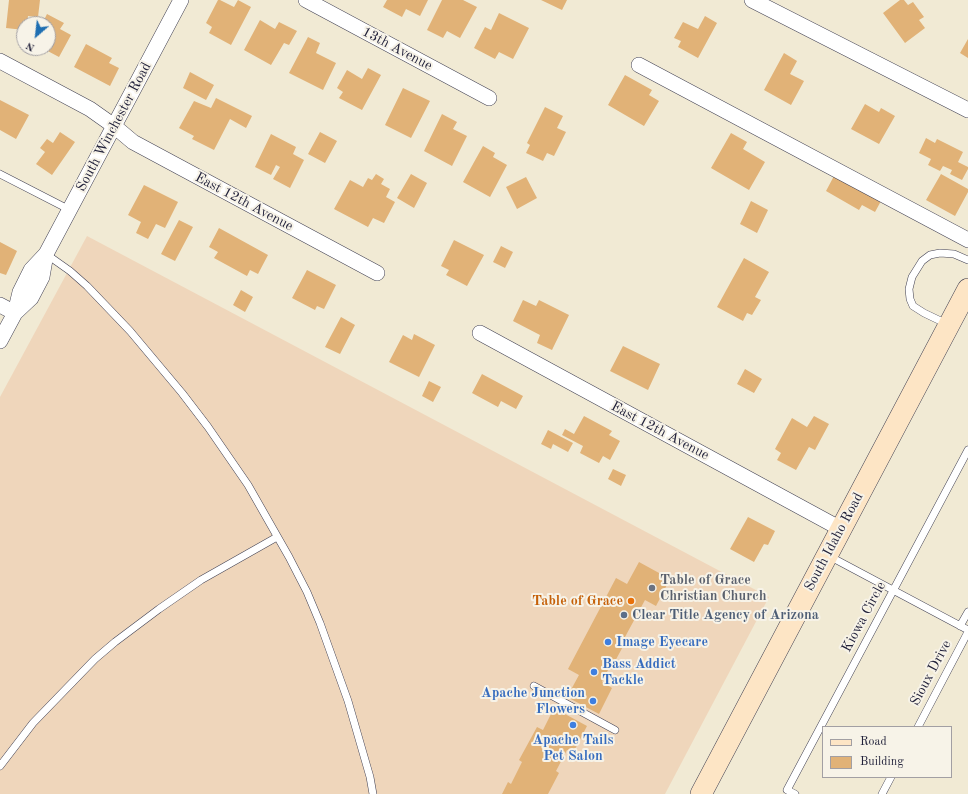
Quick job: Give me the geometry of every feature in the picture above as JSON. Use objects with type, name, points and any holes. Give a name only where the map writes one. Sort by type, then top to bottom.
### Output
[{"type":"main road","name":"South Idaho Road","points":[[701,794],[968,289]]},
{"type":"street","name":"South Winchester Road","points":[[0,341],[15,313],[31,298],[42,277],[46,254],[181,0]]},
{"type":"street","name":"13th Avenue","points":[[306,0],[489,98]]},
{"type":"street","points":[[752,0],[968,110]]},
{"type":"street","name":"East 12th Avenue","points":[[0,61],[90,109],[133,142],[377,273]]},
{"type":"street","points":[[639,65],[968,240]]},
{"type":"street","points":[[0,305],[15,313]]},
{"type":"street","name":"East 12th Avenue","points":[[480,333],[841,529]]},
{"type":"lane","points":[[0,174],[70,210]]},
{"type":"lane","points":[[949,325],[913,306],[910,299],[909,289],[912,277],[922,261],[930,255],[940,252],[954,254],[968,260]]},
{"type":"lane","points":[[46,254],[70,271],[87,286],[130,331],[182,393],[208,427],[248,485],[307,592],[333,654],[370,777],[373,794]]},
{"type":"lane","name":"Kiowa Circle","points":[[795,794],[787,790],[968,450]]},
{"type":"lane","points":[[0,766],[48,707],[115,642],[201,580],[277,537]]},
{"type":"lane","points":[[828,555],[968,631]]},
{"type":"lane","name":"Sioux Drive","points":[[960,626],[968,612]]},
{"type":"lane","name":"Sioux Drive","points":[[919,726],[968,631]]},
{"type":"lane","points":[[534,686],[615,730]]},
{"type":"lane","points":[[882,794],[890,778]]},
{"type":"shaded area","points":[[87,236],[769,597],[665,794],[0,794],[0,397]]},
{"type":"building","points":[[9,0],[40,0],[38,16],[16,16],[16,29],[6,28]]},
{"type":"building","points":[[218,0],[234,7],[238,0],[251,7],[231,45],[209,33],[212,27],[206,23]]},
{"type":"building","points":[[387,0],[428,0],[420,16],[406,9],[402,17],[383,7]]},
{"type":"building","points":[[442,0],[463,0],[477,7],[460,38],[447,31],[443,38],[427,30]]},
{"type":"building","points":[[541,0],[567,0],[562,10]]},
{"type":"building","points":[[900,0],[904,0],[908,5],[913,2],[924,17],[919,20],[925,28],[905,43],[883,13]]},
{"type":"building","points":[[499,13],[529,28],[513,59],[499,52],[495,59],[474,48],[485,27],[491,30]]},
{"type":"building","points":[[705,16],[717,23],[698,58],[678,47],[681,41],[674,38],[683,22],[698,29]]},
{"type":"building","points":[[56,19],[64,23],[60,29],[71,35],[59,57],[56,55]]},
{"type":"building","points":[[260,20],[275,29],[279,22],[297,31],[289,45],[284,43],[271,65],[244,50]]},
{"type":"building","points":[[308,37],[320,43],[316,53],[336,63],[323,90],[289,73]]},
{"type":"building","points":[[968,39],[968,58],[960,53]]},
{"type":"building","points":[[86,44],[112,58],[109,63],[119,68],[110,86],[74,67]]},
{"type":"building","points":[[784,53],[797,61],[790,74],[804,81],[791,105],[764,90]]},
{"type":"building","points":[[368,68],[381,75],[362,110],[339,98],[343,92],[337,88],[347,70],[362,79]]},
{"type":"building","points":[[190,72],[214,85],[206,100],[183,88]]},
{"type":"building","points":[[625,75],[652,90],[649,95],[659,101],[644,126],[608,105]]},
{"type":"building","points":[[403,88],[430,101],[411,138],[385,125]]},
{"type":"building","points":[[216,98],[252,116],[246,128],[230,119],[214,150],[192,139],[194,136],[179,128],[194,101],[211,108]]},
{"type":"building","points":[[0,100],[29,115],[16,139],[0,130]]},
{"type":"building","points":[[865,104],[879,112],[881,108],[895,116],[879,144],[851,129]]},
{"type":"building","points":[[545,107],[563,116],[557,128],[566,132],[554,156],[547,153],[543,161],[526,153],[530,145],[527,143]]},
{"type":"building","points":[[442,114],[457,122],[453,129],[467,136],[452,166],[424,151]]},
{"type":"building","points":[[60,132],[75,142],[52,175],[36,164],[45,152],[40,148],[47,139],[53,143]]},
{"type":"building","points":[[320,132],[337,141],[325,163],[308,154]]},
{"type":"building","points":[[731,133],[747,142],[743,149],[765,162],[749,190],[711,168]]},
{"type":"building","points":[[271,134],[296,147],[293,154],[304,160],[290,188],[273,179],[280,167],[276,165],[271,175],[255,167]]},
{"type":"building","points":[[926,138],[935,143],[937,139],[963,152],[958,162],[968,167],[968,169],[962,180],[950,174],[952,170],[943,166],[940,171],[928,165],[931,159],[919,153]]},
{"type":"building","points":[[483,146],[495,153],[493,157],[507,165],[490,197],[463,182]]},
{"type":"building","points":[[376,174],[384,179],[381,184],[390,189],[386,197],[395,202],[384,223],[373,218],[368,227],[334,209],[350,180],[363,187],[368,178],[372,180]]},
{"type":"building","points":[[411,174],[427,183],[414,208],[397,198]]},
{"type":"building","points":[[941,174],[968,189],[968,192],[955,216],[926,200]]},
{"type":"building","points":[[834,176],[881,201],[875,212],[862,205],[859,210],[826,191]]},
{"type":"building","points":[[526,177],[537,198],[517,209],[506,187]]},
{"type":"building","points":[[144,185],[178,202],[165,228],[156,224],[148,239],[136,233],[141,222],[128,215]]},
{"type":"building","points":[[751,201],[768,210],[757,233],[740,224]]},
{"type":"building","points":[[179,220],[193,227],[175,261],[161,254]]},
{"type":"building","points":[[219,228],[268,255],[258,274],[250,270],[247,276],[214,258],[218,252],[209,247]]},
{"type":"building","points":[[454,240],[484,255],[467,286],[446,275],[449,270],[441,266]]},
{"type":"building","points":[[0,242],[17,251],[6,275],[0,273]]},
{"type":"building","points":[[501,246],[513,252],[505,268],[493,262]]},
{"type":"building","points":[[744,258],[769,272],[755,297],[761,300],[752,315],[747,313],[743,321],[717,307]]},
{"type":"building","points":[[307,270],[336,285],[324,309],[317,306],[315,310],[292,298]]},
{"type":"building","points":[[241,290],[253,297],[245,312],[233,305]]},
{"type":"building","points":[[523,300],[536,306],[539,300],[569,315],[552,350],[537,343],[540,335],[513,321]]},
{"type":"building","points":[[341,317],[355,325],[340,354],[325,347]]},
{"type":"building","points":[[414,334],[435,345],[419,377],[389,362],[403,335],[412,340]]},
{"type":"building","points":[[623,346],[660,364],[648,390],[610,371]]},
{"type":"building","points":[[745,369],[762,379],[754,393],[737,384]]},
{"type":"building","points":[[482,374],[523,396],[516,409],[501,401],[498,407],[472,393]]},
{"type":"building","points":[[429,381],[441,387],[433,402],[422,396]]},
{"type":"building","points":[[584,416],[612,431],[609,435],[620,441],[610,460],[603,456],[599,463],[580,453],[583,446],[562,435],[565,429],[574,434]]},
{"type":"building","points":[[814,416],[829,424],[815,450],[809,447],[796,470],[777,460],[781,453],[775,449],[792,418],[807,427]]},
{"type":"building","points":[[548,430],[573,443],[568,452],[553,444],[551,449],[541,444]]},
{"type":"building","points":[[613,469],[626,475],[621,486],[608,479]]},
{"type":"building","points":[[748,517],[775,531],[768,545],[764,544],[754,562],[730,549]]},
{"type":"building","points":[[639,562],[670,579],[656,606],[645,600],[625,637],[627,639],[613,665],[611,664],[602,682],[612,688],[599,714],[567,697],[579,675],[568,669],[616,578],[627,584]]},
{"type":"building","points":[[554,708],[587,726],[573,753],[567,750],[556,771],[559,773],[548,794],[502,794],[508,782],[511,784],[522,762],[519,760],[537,727],[543,730]]},
{"type":"place","name":"Table of Grace Christian Church","points":[[652,588]]},
{"type":"place","name":"Table of Grace","points":[[631,601]]},
{"type":"place","name":"Clear Title Agency of Arizona","points":[[624,615]]},
{"type":"place","name":"Image Eyecare","points":[[608,642]]},
{"type":"place","name":"Bass Addict Tackle","points":[[594,672]]},
{"type":"place","name":"Apache Junction Flowers","points":[[593,701]]},
{"type":"place","name":"Apache Tails Pet Salon","points":[[573,725]]}]
